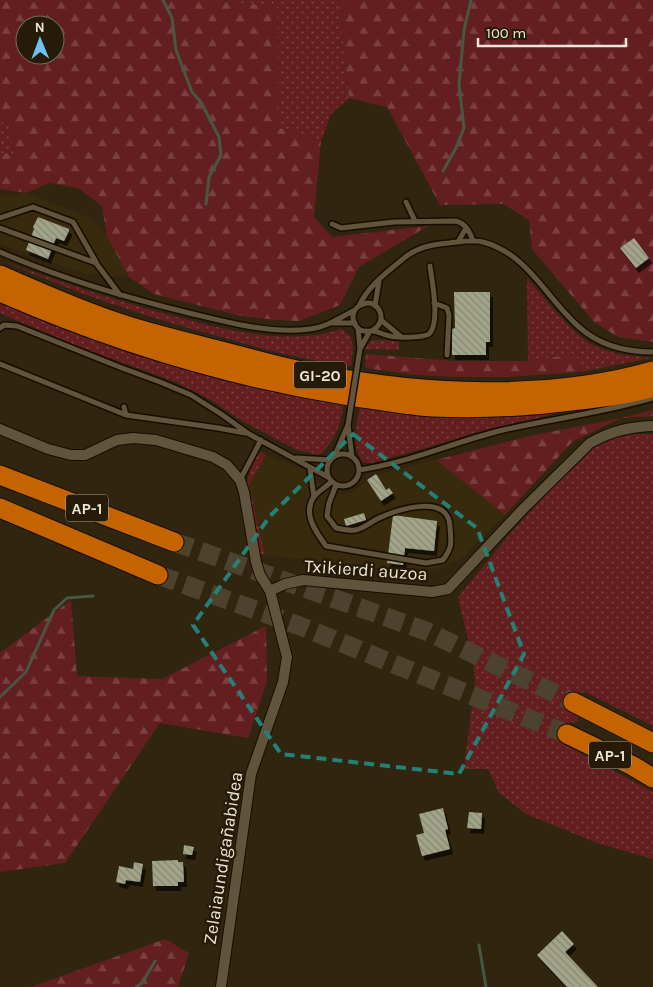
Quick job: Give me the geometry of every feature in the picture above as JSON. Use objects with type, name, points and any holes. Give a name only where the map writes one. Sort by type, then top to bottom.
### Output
[{"type":"highway","name":"GI-20","points":[[0,275],[118,323],[316,374],[382,384],[430,390],[486,392],[539,390],[595,383],[653,371]]},
{"type":"highway","name":"GI-20","points":[[0,292],[105,334],[164,354],[317,391],[383,401],[430,406],[489,408],[598,398],[653,387]]},
{"type":"highway","name":"AP-1","points":[[0,475],[174,542]]},
{"type":"highway","name":"AP-1","points":[[0,508],[158,575]]},
{"type":"highway","name":"AP-1","points":[[573,702],[653,744]]},
{"type":"highway","name":"AP-1","points":[[567,734],[633,766],[653,778]]},
{"type":"street","name":"Txikierdi auzoa","points":[[270,592],[284,584],[303,580],[432,592],[448,589],[522,510],[590,443],[618,430],[653,426]]},
{"type":"street","points":[[0,430],[48,449],[71,455],[85,455],[117,440],[133,438],[156,440],[213,457],[227,465],[240,480],[244,492],[256,562],[260,575],[270,592]]},
{"type":"street","name":"Zelaiaundigañabidea","points":[[220,987],[251,774],[283,682],[287,657],[270,592]]},
{"type":"lane","points":[[406,202],[414,221]]},
{"type":"lane","points":[[0,218],[33,207],[73,222],[96,263],[120,295]]},
{"type":"lane","points":[[332,224],[341,228],[414,221],[456,220],[470,232],[473,241]]},
{"type":"lane","points":[[0,228],[96,263]]},
{"type":"lane","points":[[458,242],[466,228]]},
{"type":"lane","points":[[352,457],[348,425],[360,348],[353,318],[364,295],[406,256],[414,251],[440,243],[473,241],[497,247],[533,274],[579,327],[596,338],[618,348],[637,352],[653,352]]},
{"type":"lane","points":[[0,252],[31,265],[120,295],[212,318],[273,329],[311,329],[333,323],[369,303],[380,311],[381,320],[377,328],[371,331],[360,348]]},
{"type":"lane","points":[[333,323],[356,326],[363,331],[371,331],[392,337],[423,336],[430,333],[434,327],[434,302],[430,266]]},
{"type":"lane","points":[[375,306],[379,281]]},
{"type":"lane","points":[[434,302],[447,308],[449,315],[447,355]]},
{"type":"lane","points":[[381,320],[400,337]]},
{"type":"lane","points":[[0,328],[4,325],[17,326],[190,395],[249,434],[293,457],[342,487],[349,486],[358,476],[357,463],[352,457],[344,454],[332,459],[293,457]]},
{"type":"lane","points":[[0,364],[126,415],[249,434]]},
{"type":"lane","points":[[359,470],[379,467],[498,432],[608,410],[653,398]]},
{"type":"lane","points":[[124,407],[126,415]]},
{"type":"lane","points":[[332,481],[314,497],[310,506],[312,527],[326,546],[426,563],[443,560],[451,549],[450,520],[446,512],[437,507],[410,508],[380,518],[355,530],[336,528],[327,516],[332,481],[326,471],[348,425]]},
{"type":"lane","points":[[240,480],[261,440]]},
{"type":"lane","points":[[310,468],[314,497]]},
{"type":"highlighted area","points":[[353,434],[477,528],[524,654],[459,774],[281,754],[193,625],[270,516]]},
{"type":"shaded area","points":[[26,193],[90,218],[107,236],[129,277],[86,274],[0,244],[0,197]]},
{"type":"shaded area","points":[[266,455],[306,470],[322,486],[340,494],[351,493],[375,475],[436,460],[505,515],[461,559],[437,569],[405,572],[265,555],[249,485]]},
{"type":"green space","points":[[0,0],[208,0],[277,6],[279,128],[321,141],[314,217],[332,237],[428,226],[359,267],[340,305],[299,321],[241,316],[154,294],[129,277],[107,236],[102,206],[78,188],[49,183],[26,193],[0,189],[0,153],[14,154],[10,123],[0,122]]},
{"type":"green space","points":[[208,0],[339,0],[349,98],[331,114],[321,141],[279,128],[277,6]]},
{"type":"green space","points":[[339,0],[653,0],[653,342],[618,337],[594,322],[532,249],[529,220],[503,204],[440,205],[387,107],[349,98]]},
{"type":"green space","points":[[0,122],[10,123],[14,155],[0,153]]},
{"type":"green space","points":[[3,261],[125,302],[187,320],[231,330],[276,336],[298,336],[342,329],[351,337],[353,348],[351,366],[287,355],[168,322],[112,304]]},
{"type":"green space","points":[[527,278],[562,319],[577,334],[592,345],[626,355],[652,358],[581,372],[576,354],[528,361]]},
{"type":"green space","points":[[0,303],[87,338],[154,360],[239,382],[344,404],[339,425],[329,445],[319,455],[297,450],[242,421],[211,400],[176,382],[74,345],[0,313]]},
{"type":"green space","points":[[374,340],[399,341],[399,350],[365,349]]},
{"type":"green space","points":[[366,354],[455,361],[528,361],[576,354],[581,372],[508,377],[417,375],[365,368]]},
{"type":"green space","points":[[360,407],[453,417],[509,417],[563,412],[484,430],[371,463],[363,462],[357,449],[357,421]]},
{"type":"green space","points":[[653,410],[653,416],[621,418]]},
{"type":"green space","points":[[621,418],[572,442],[505,515],[436,460],[529,436]]},
{"type":"green space","points":[[633,434],[653,434],[653,726],[587,693],[577,692],[571,705],[579,722],[564,723],[557,734],[565,745],[653,792],[653,859],[597,843],[526,814],[499,793],[488,769],[464,769],[475,681],[473,659],[458,597],[509,535],[564,475],[593,448],[612,439]]},
{"type":"green space","points":[[260,452],[266,455],[249,485],[265,555],[259,554],[247,483],[252,463]]},
{"type":"green space","points":[[71,600],[77,676],[162,679],[266,626],[267,681],[248,738],[160,723],[65,863],[0,872],[0,653]]},
{"type":"green space","points":[[165,939],[189,953],[178,987],[31,987]]},
{"type":"building","points":[[38,217],[69,229],[64,241],[56,238],[48,259],[26,250]]},
{"type":"building","points":[[634,238],[649,258],[636,268],[620,248]]},
{"type":"building","points":[[454,292],[490,292],[490,342],[486,342],[486,355],[452,355],[452,329],[455,328]]},
{"type":"building","points":[[376,474],[386,490],[389,488],[393,493],[381,501],[367,480]]},
{"type":"building","points":[[364,513],[366,520],[346,526],[344,519]]},
{"type":"building","points":[[393,515],[437,521],[434,551],[405,548],[403,565],[387,563]]},
{"type":"building","points":[[443,808],[448,829],[445,830],[450,849],[422,856],[416,835],[424,833],[419,814]]},
{"type":"building","points":[[469,812],[482,813],[481,829],[467,828]]},
{"type":"building","points":[[184,845],[194,847],[192,855],[183,854]]},
{"type":"building","points":[[178,860],[178,862],[183,862],[184,882],[178,882],[178,886],[153,886],[152,861]]},
{"type":"building","points":[[134,862],[143,864],[140,882],[126,880],[125,884],[116,882],[119,866],[133,869]]},
{"type":"building","points":[[562,931],[574,944],[565,952],[598,987],[567,987],[537,955]]},
{"type":"waterway","points":[[163,0],[172,18],[176,50],[192,92],[201,102],[219,137],[221,155],[209,177],[206,204]]},
{"type":"waterway","points":[[443,171],[456,148],[464,128],[459,84],[464,30],[471,0]]},
{"type":"waterway","points":[[0,697],[26,672],[54,610],[67,598],[93,596]]},
{"type":"waterway","points":[[479,945],[486,987]]},
{"type":"waterway","points":[[136,987],[142,983],[155,961]]},
{"type":"tunnel","points":[[174,542],[426,631],[573,702]]},
{"type":"tunnel","points":[[158,575],[300,626],[567,734]]}]
